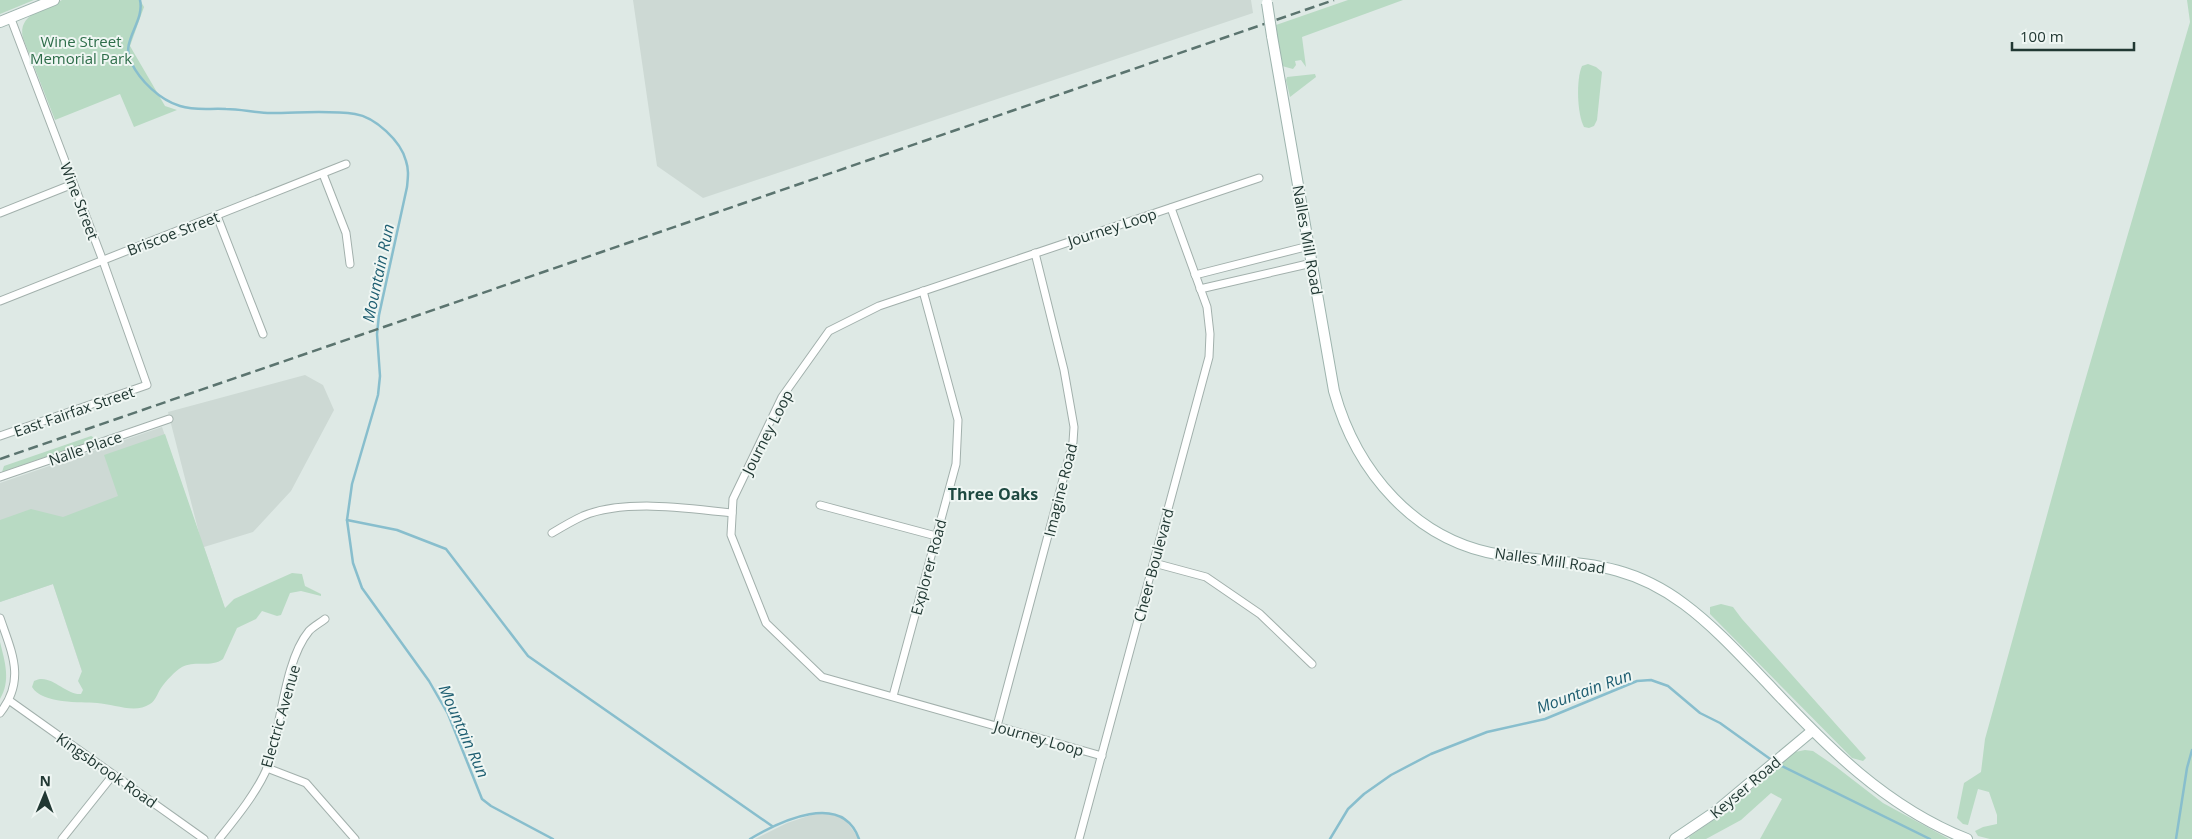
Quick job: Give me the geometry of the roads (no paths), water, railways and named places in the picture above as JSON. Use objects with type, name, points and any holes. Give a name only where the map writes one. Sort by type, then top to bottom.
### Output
[{"type":"street","points":[[0,22],[54,0]]},
{"type":"street","name":"Nalles Mill Road","points":[[1267,1],[1326,350],[1339,411],[1366,466],[1398,502],[1443,535],[1484,551],[1532,559],[1595,564],[1635,576],[1685,604],[1834,752],[1880,790],[1921,817],[1966,839]]},
{"type":"street","name":"Wine Street","points":[[11,19],[103,261],[147,385]]},
{"type":"street","name":"Briscoe Street","points":[[0,301],[346,164]]},
{"type":"street","points":[[323,174],[346,234],[350,264]]},
{"type":"street","name":"Journey Loop","points":[[1102,756],[822,677],[766,623],[731,535],[733,499],[782,398],[830,330],[879,306],[1259,178]]},
{"type":"street","points":[[0,213],[73,184]]},
{"type":"street","name":"Cheer Boulevard","points":[[1079,839],[1209,357],[1210,334],[1207,306],[1171,208]]},
{"type":"street","points":[[217,216],[263,334]]},
{"type":"street","points":[[1195,275],[1309,246]]},
{"type":"street","name":"Imagine Road","points":[[997,726],[1073,442],[1074,427],[1064,370],[1034,253]]},
{"type":"street","points":[[1200,289],[1312,262]]},
{"type":"street","name":"Explorer Road","points":[[893,696],[956,464],[958,420],[923,291]]},
{"type":"street","name":"East Fairfax Street","points":[[0,436],[147,385]]},
{"type":"street","name":"Nalle Place","points":[[0,477],[169,419]]},
{"type":"street","points":[[820,505],[936,536]]},
{"type":"street","points":[[552,533],[584,516],[628,506],[732,513]]},
{"type":"street","points":[[1154,563],[1206,577],[1260,614],[1312,664]]},
{"type":"street","points":[[0,618],[16,670],[10,701],[0,712]]},
{"type":"street","name":"Electric Avenue","points":[[219,839],[240,812],[267,768],[298,652],[310,630],[325,619]]},
{"type":"street","name":"Kingsbrook Road","points":[[10,701],[204,839]]},
{"type":"street","name":"Keyser Road","points":[[1675,839],[1715,812],[1812,731]]},
{"type":"street","points":[[267,768],[306,783],[356,839]]},
{"type":"street","points":[[62,839],[113,774]]},
{"type":"waterway","name":"Mountain Run","points":[[140,0],[141,8],[130,39],[128,54],[135,69],[145,83],[165,99],[186,108],[197,109],[232,109],[265,113],[324,112],[355,114],[363,116],[379,125],[393,138],[403,153],[408,167],[407,187],[379,315],[377,334],[380,376],[378,395],[352,484],[347,520],[353,563],[362,588],[429,681],[448,714],[482,799],[491,806],[553,839]]},
{"type":"waterway","points":[[347,520],[397,530],[446,549],[528,656],[772,826]]},
{"type":"waterway","name":"Mountain Run","points":[[1330,839],[1348,809],[1364,794],[1391,775],[1431,754],[1487,732],[1545,719],[1637,681],[1651,680],[1668,686],[1700,713],[1720,723],[1773,761]]},
{"type":"waterway","points":[[2176,839],[2187,768],[2192,750]]},
{"type":"waterway","name":"Mountain Run","points":[[1778,764],[1930,839]]},
{"type":"waterway","name":"Mountain Run","points":[[750,839],[793,818],[825,813],[839,816],[851,824],[859,839]]},
{"type":"railway","points":[[0,459],[1334,0]]},
{"type":"district","name":"Three Oaks","points":[[993,494]]},
{"type":"park label","name":"Wine Street Memorial Park","points":[[81,50]]}]
